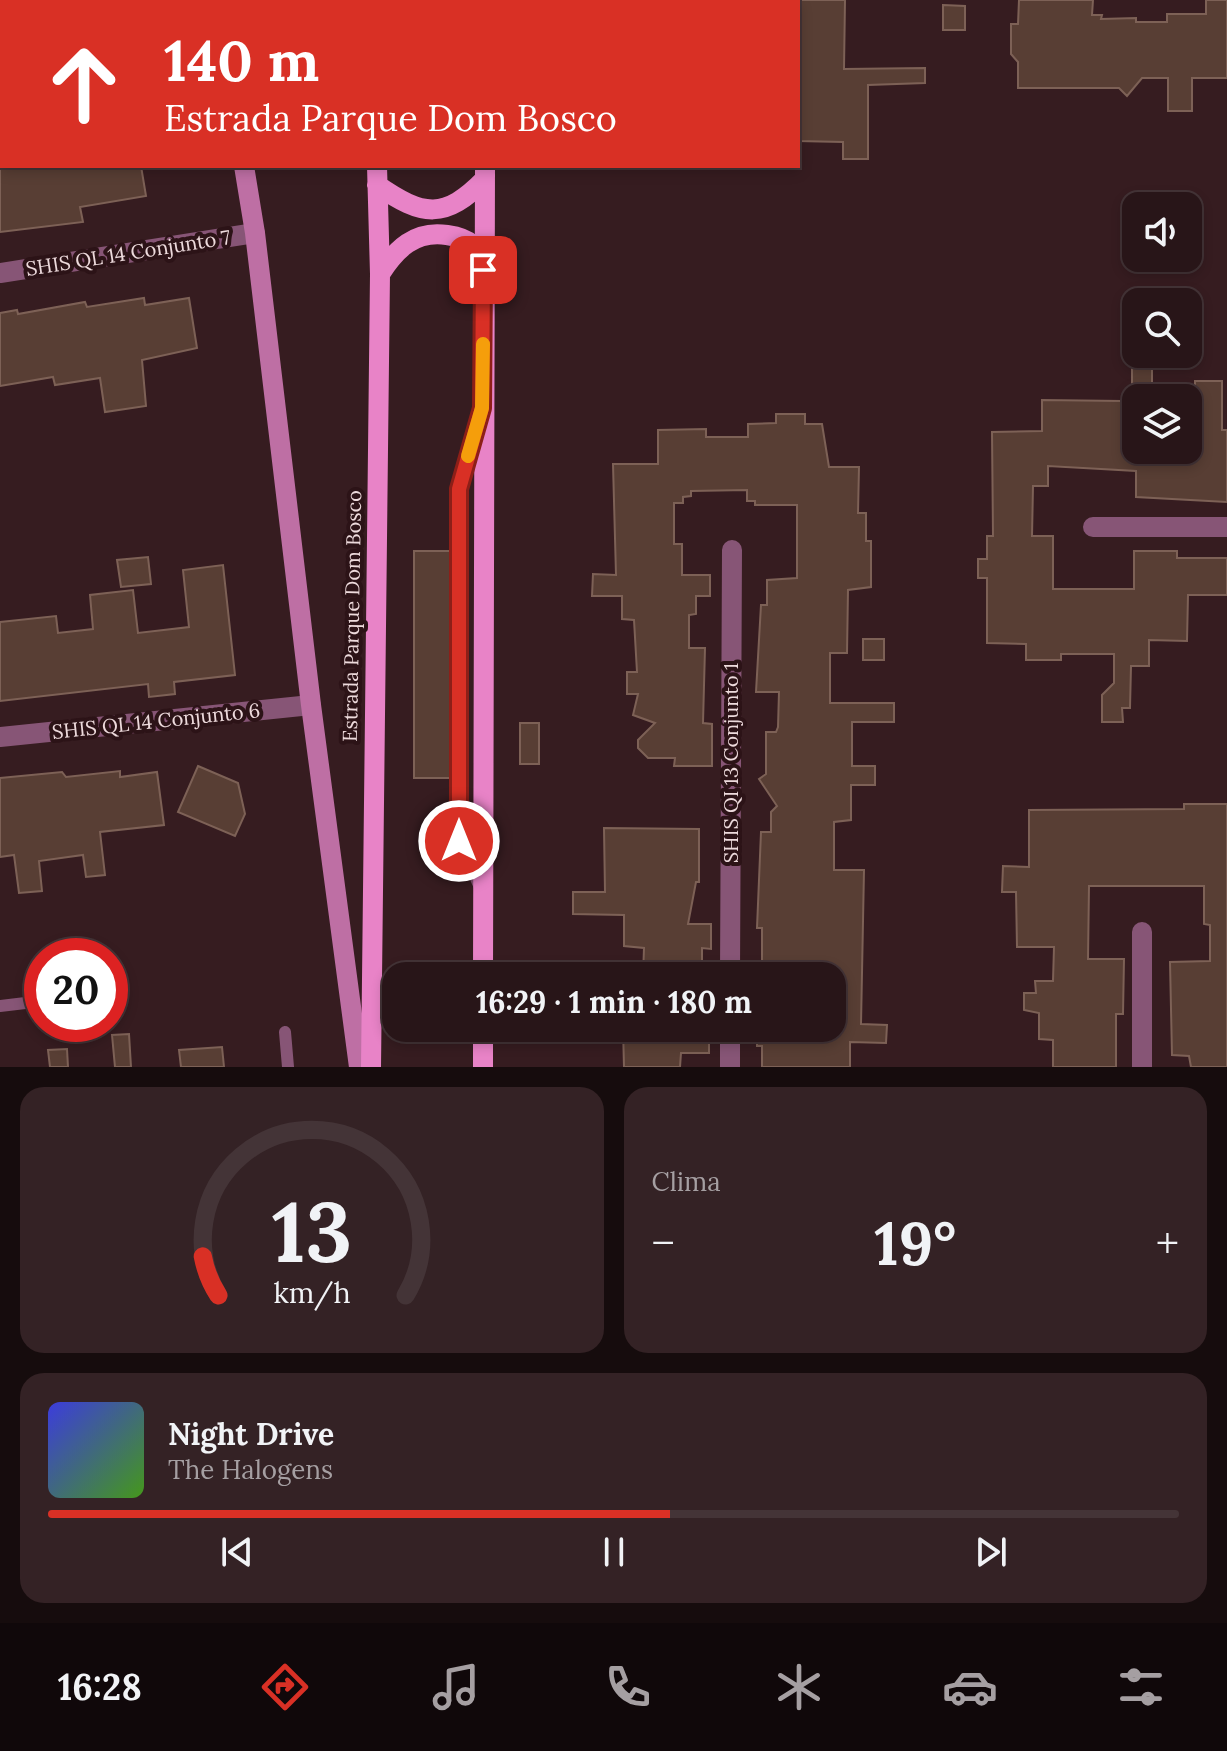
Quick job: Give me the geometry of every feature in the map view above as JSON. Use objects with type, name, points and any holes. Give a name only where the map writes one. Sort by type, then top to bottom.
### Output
[{"type":"main road","points":[[377,176],[402,202],[432,211],[448,209],[464,200],[485,172]]},
{"type":"main road","points":[[483,962],[485,172]]},
{"type":"main road","name":"Estrada Parque Dom Bosco","points":[[371,1067],[380,274],[377,176]]},
{"type":"main road","points":[[380,274],[403,245],[418,236],[443,234],[472,245],[483,270]]},
{"type":"main road","points":[[483,1042],[483,1067]]},
{"type":"street","points":[[244,168],[359,1067]]},
{"type":"street","name":"SHIS QL 14 Conjunto 7","points":[[0,273],[255,233]]},
{"type":"street","points":[[1093,527],[1227,527]]},
{"type":"street","name":"SHIS QI 13 Conjunto 1","points":[[730,962],[732,550]]},
{"type":"street","name":"SHIS QL 14 Conjunto 6","points":[[0,737],[311,705]]},
{"type":"street","points":[[1142,932],[1142,1067]]},
{"type":"street","points":[[730,1042],[730,1067]]},
{"type":"lane","points":[[0,1006],[24,1003]]},
{"type":"lane","points":[[285,1032],[288,1067]]},
{"type":"building","points":[[800,0],[845,0],[844,69],[925,68],[925,83],[868,85],[868,159],[843,159],[843,142],[800,141]]},
{"type":"building","points":[[1019,0],[1093,0],[1092,15],[1102,15],[1101,19],[1136,18],[1136,22],[1167,22],[1167,14],[1206,14],[1206,0],[1227,0],[1227,78],[1192,78],[1192,111],[1168,111],[1168,78],[1142,78],[1127,96],[1119,88],[1018,88],[1018,62],[1011,54],[1011,24],[1018,24]]},
{"type":"building","points":[[943,5],[965,6],[965,30],[943,30]]},
{"type":"building","points":[[0,168],[141,168],[146,196],[80,207],[83,222],[0,232]]},
{"type":"building","points":[[144,298],[145,305],[189,298],[197,348],[142,360],[146,406],[105,412],[100,378],[55,385],[53,377],[0,386],[0,313],[17,310],[18,314],[85,302],[87,307]]},
{"type":"building","points":[[1132,368],[1152,368],[1152,384],[1132,384]]},
{"type":"building","points":[[1195,381],[1222,381],[1222,430],[1227,430],[1227,502],[1136,497],[1136,471],[1048,466],[1048,486],[1033,486],[1032,536],[1053,536],[1053,589],[1134,589],[1134,551],[1177,551],[1177,558],[1227,558],[1227,595],[1188,595],[1187,641],[1149,640],[1149,666],[1131,666],[1130,708],[1122,708],[1123,722],[1102,722],[1102,695],[1114,683],[1114,654],[1061,654],[1061,660],[1026,660],[1026,644],[987,643],[987,578],[978,578],[978,559],[987,559],[987,536],[993,536],[992,432],[1042,431],[1042,400],[1122,401],[1122,464],[1202,464],[1202,384],[1195,384]]},
{"type":"building","points":[[776,414],[805,414],[805,424],[822,424],[829,467],[859,467],[858,513],[866,513],[866,541],[871,541],[871,587],[848,590],[847,653],[830,653],[830,703],[894,703],[894,722],[852,722],[852,766],[875,766],[875,785],[851,785],[851,820],[834,822],[834,870],[864,870],[861,1024],[887,1025],[886,1043],[850,1042],[850,1067],[762,1067],[762,1046],[757,1046],[757,1042],[846,1042],[846,962],[762,962],[762,928],[757,928],[761,832],[771,832],[771,812],[777,806],[759,779],[766,774],[766,732],[776,732],[778,727],[779,692],[756,692],[761,605],[767,605],[767,580],[797,578],[797,505],[755,505],[755,501],[747,501],[747,490],[691,491],[691,496],[683,497],[683,503],[674,503],[674,544],[682,544],[682,575],[710,575],[710,596],[696,596],[696,614],[689,615],[689,648],[705,648],[703,723],[712,724],[712,766],[674,766],[675,758],[648,758],[638,748],[638,740],[655,723],[633,715],[638,694],[627,694],[627,672],[637,672],[634,620],[622,619],[622,596],[592,596],[593,574],[616,575],[613,464],[658,464],[658,430],[706,429],[706,437],[748,437],[748,424],[776,423]]},
{"type":"building","points":[[414,551],[450,551],[450,778],[414,778]]},
{"type":"building","points":[[148,557],[151,584],[121,587],[117,560]]},
{"type":"building","points":[[223,565],[235,675],[174,682],[175,694],[149,697],[148,684],[0,701],[0,622],[56,616],[58,633],[93,629],[90,595],[133,590],[138,633],[189,627],[183,570]]},
{"type":"building","points":[[863,639],[884,639],[884,660],[863,660]]},
{"type":"building","points":[[520,723],[539,723],[539,764],[520,764]]},
{"type":"building","points":[[198,766],[238,783],[245,814],[235,836],[178,812]]},
{"type":"building","points":[[120,771],[120,777],[157,772],[164,825],[100,832],[105,875],[86,877],[83,855],[39,861],[42,891],[19,893],[14,855],[0,857],[0,778],[62,772],[66,777]]},
{"type":"building","points":[[1184,804],[1227,804],[1227,1067],[1191,1067],[1189,1056],[1172,1055],[1170,962],[1210,961],[1210,925],[1204,924],[1204,886],[1089,886],[1088,959],[1124,959],[1123,1014],[1116,1014],[1116,1067],[1053,1067],[1053,1040],[1039,1039],[1039,1013],[1024,1010],[1024,993],[1036,993],[1035,981],[1053,981],[1054,947],[1017,947],[1016,892],[1002,892],[1003,866],[1029,867],[1029,810],[1184,809]]},
{"type":"building","points":[[604,828],[699,829],[699,882],[696,882],[688,924],[711,924],[711,949],[702,948],[702,962],[644,962],[644,948],[624,946],[624,915],[573,914],[573,892],[605,892]]},
{"type":"building","points":[[128,1034],[131,1067],[115,1067],[113,1042],[128,1042]]},
{"type":"building","points":[[623,1042],[709,1042],[709,1053],[681,1053],[680,1067],[624,1067]]},
{"type":"building","points":[[222,1047],[224,1067],[181,1067],[179,1050]]},
{"type":"building","points":[[67,1049],[68,1067],[50,1067],[48,1050]]},
{"type":"slow traffic","points":[[468,456],[482,408],[483,344]]},
{"type":"route","points":[[459,841],[459,489],[482,408],[483,270]]}]
